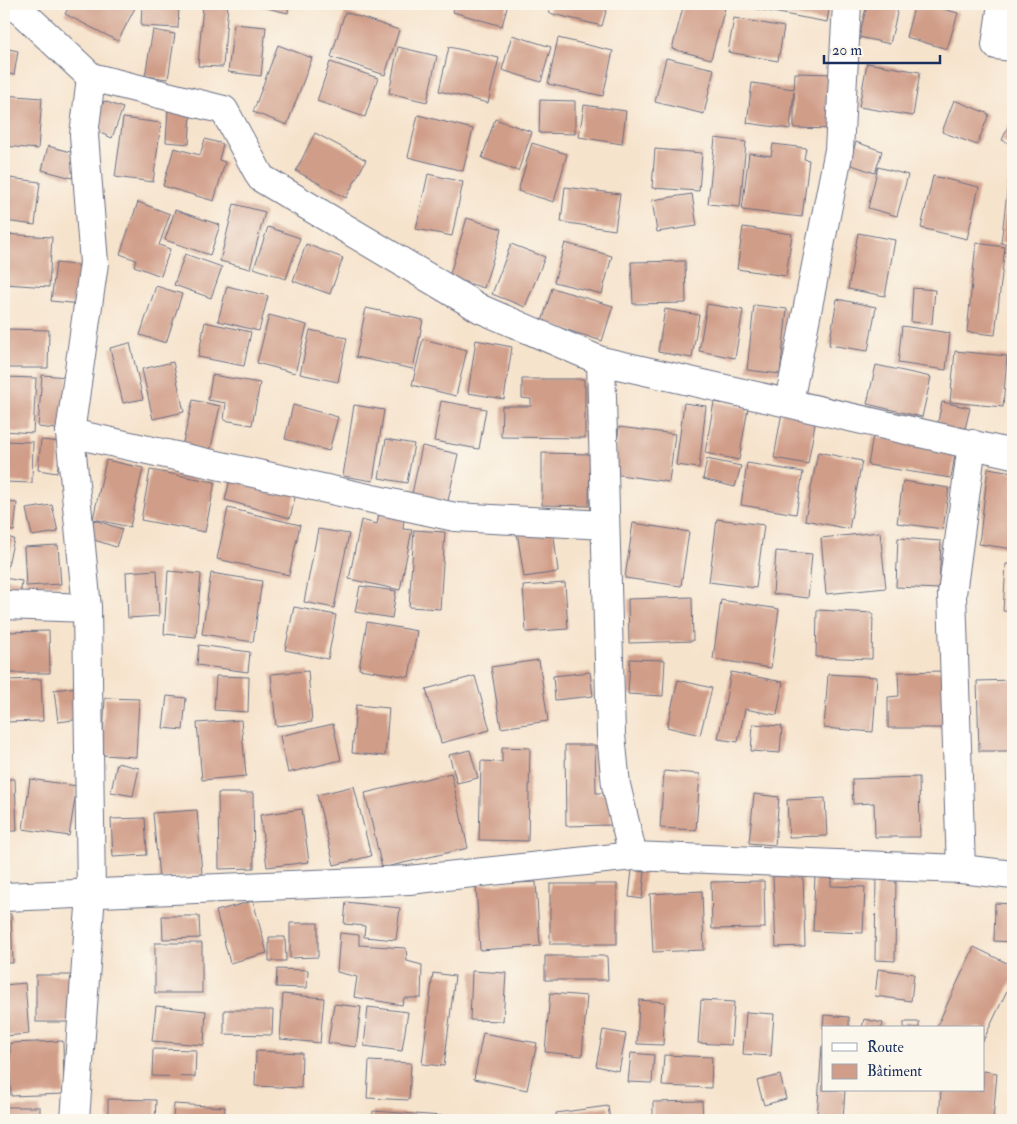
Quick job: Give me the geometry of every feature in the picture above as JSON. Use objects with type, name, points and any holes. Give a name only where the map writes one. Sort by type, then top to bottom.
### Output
[{"type":"street","points":[[11,4],[92,77],[224,110],[261,178],[481,309],[602,361],[1013,454]]},
{"type":"street","points":[[789,402],[839,150],[847,4]]},
{"type":"street","points":[[1002,4],[996,45],[1013,47]]},
{"type":"street","points":[[75,1120],[92,893],[87,608],[70,433],[94,263],[84,135],[92,77]]},
{"type":"street","points":[[602,361],[611,735],[616,785],[633,856]]},
{"type":"street","points":[[70,433],[455,517],[605,525]]},
{"type":"street","points":[[961,869],[952,594],[972,444]]},
{"type":"street","points":[[4,605],[87,608]]},
{"type":"street","points":[[4,897],[409,880],[633,856],[961,869],[1013,875]]},
{"type":"building","points":[[70,4],[137,4],[118,41],[65,14]]},
{"type":"building","points":[[142,4],[179,4],[178,28],[141,26]]},
{"type":"building","points":[[203,4],[228,4],[223,67],[198,66]]},
{"type":"building","points":[[250,4],[289,4],[288,13]]},
{"type":"building","points":[[455,4],[508,4],[502,26],[453,12]]},
{"type":"building","points":[[551,4],[608,4],[602,26],[549,13]]},
{"type":"building","points":[[684,4],[709,4],[725,8],[711,59],[672,49]]},
{"type":"building","points":[[740,4],[830,4],[827,22],[740,6]]},
{"type":"building","points":[[867,4],[899,4],[890,44],[859,37]]},
{"type":"building","points":[[915,4],[924,4],[958,13],[947,49],[906,37]]},
{"type":"building","points":[[345,12],[399,30],[385,75],[331,57]]},
{"type":"building","points":[[734,18],[784,27],[778,61],[728,52]]},
{"type":"building","points":[[234,24],[266,27],[261,76],[228,72]]},
{"type":"building","points":[[153,30],[175,34],[168,79],[145,76]]},
{"type":"building","points":[[512,35],[551,47],[541,82],[502,70]]},
{"type":"building","points":[[558,38],[613,51],[603,96],[548,84]]},
{"type":"building","points":[[278,45],[312,58],[287,125],[253,112]]},
{"type":"building","points":[[398,47],[437,56],[427,102],[389,93]]},
{"type":"building","points":[[449,47],[499,58],[488,103],[439,91]]},
{"type":"building","points":[[4,48],[18,51],[14,75],[4,73]]},
{"type":"building","points":[[666,58],[714,69],[704,114],[655,102]]},
{"type":"building","points":[[330,62],[378,78],[365,117],[317,101]]},
{"type":"building","points":[[867,63],[920,72],[913,116],[859,107]]},
{"type":"building","points":[[795,73],[836,74],[835,129],[794,128],[794,92],[790,129],[747,123],[752,83],[794,89]]},
{"type":"building","points":[[4,95],[42,98],[38,149],[4,146]]},
{"type":"building","points":[[540,100],[575,101],[575,134],[539,133]]},
{"type":"building","points":[[954,100],[989,114],[977,145],[942,132]]},
{"type":"building","points":[[104,101],[123,108],[112,138],[93,130]]},
{"type":"building","points":[[584,105],[626,111],[622,144],[579,137]]},
{"type":"building","points":[[168,110],[191,112],[189,144],[166,142]]},
{"type":"building","points":[[418,115],[473,129],[463,171],[408,157]]},
{"type":"building","points":[[1013,116],[1013,145],[1002,140]]},
{"type":"building","points":[[123,118],[161,123],[153,182],[115,177]]},
{"type":"building","points":[[495,119],[532,132],[518,171],[482,158]]},
{"type":"building","points":[[315,133],[366,160],[346,198],[296,171]]},
{"type":"building","points":[[715,138],[746,142],[740,207],[708,204]]},
{"type":"building","points":[[205,139],[223,144],[219,160],[225,162],[214,201],[163,186],[174,148],[200,155]]},
{"type":"building","points":[[856,142],[882,151],[875,173],[849,164]]},
{"type":"building","points":[[532,143],[567,154],[554,202],[518,191]]},
{"type":"building","points":[[773,144],[806,148],[804,159],[809,160],[802,217],[742,210],[749,153],[771,156]]},
{"type":"building","points":[[48,146],[78,154],[72,178],[42,170]]},
{"type":"building","points":[[655,149],[702,153],[699,191],[652,188]]},
{"type":"building","points":[[878,167],[908,175],[897,216],[868,208]]},
{"type":"building","points":[[428,174],[463,182],[452,236],[416,229]]},
{"type":"building","points":[[933,176],[979,187],[967,239],[921,228]]},
{"type":"building","points":[[1009,176],[1013,177],[1013,244],[1001,243]]},
{"type":"building","points":[[10,178],[40,182],[35,225],[5,221]]},
{"type":"building","points":[[565,187],[620,194],[615,230],[561,222]]},
{"type":"building","points":[[692,194],[697,226],[657,232],[652,200]]},
{"type":"building","points":[[138,202],[170,214],[159,245],[170,249],[161,276],[134,266],[136,260],[120,254]]},
{"type":"building","points":[[234,204],[265,212],[250,269],[220,261]]},
{"type":"building","points":[[175,210],[220,225],[210,255],[165,240]]},
{"type":"building","points":[[467,218],[502,229],[484,288],[449,277]]},
{"type":"building","points":[[268,227],[300,238],[286,279],[254,268]]},
{"type":"building","points":[[743,227],[792,234],[786,276],[737,269]]},
{"type":"building","points":[[858,233],[895,240],[885,296],[848,289]]},
{"type":"building","points":[[4,234],[52,237],[49,287],[4,284]]},
{"type":"building","points":[[565,243],[612,256],[602,294],[554,282]]},
{"type":"building","points":[[976,243],[1005,247],[995,335],[967,332]]},
{"type":"building","points":[[306,244],[343,258],[330,294],[293,281]]},
{"type":"building","points":[[511,244],[545,257],[525,307],[492,294]]},
{"type":"building","points":[[185,254],[222,267],[211,298],[174,285]]},
{"type":"building","points":[[685,261],[686,303],[633,304],[631,262]]},
{"type":"building","points":[[56,263],[85,266],[81,304],[51,301]]},
{"type":"building","points":[[156,286],[182,294],[166,343],[140,335]]},
{"type":"building","points":[[227,286],[268,296],[259,331],[218,321]]},
{"type":"building","points":[[552,288],[613,306],[602,341],[542,322]]},
{"type":"building","points":[[913,288],[935,290],[932,324],[911,322]]},
{"type":"building","points":[[837,299],[876,307],[868,351],[829,345]]},
{"type":"building","points":[[707,304],[743,310],[735,358],[699,351]]},
{"type":"building","points":[[754,305],[787,309],[780,374],[747,370]]},
{"type":"building","points":[[366,308],[423,320],[413,369],[356,357]]},
{"type":"building","points":[[665,309],[699,315],[692,358],[658,352]]},
{"type":"building","points":[[269,315],[307,325],[295,373],[257,363]]},
{"type":"building","points":[[205,322],[251,332],[244,366],[198,357]]},
{"type":"building","points":[[902,326],[950,333],[946,370],[898,363]]},
{"type":"building","points":[[4,329],[49,330],[48,368],[4,368]]},
{"type":"building","points":[[310,330],[347,338],[338,382],[300,374]]},
{"type":"building","points":[[423,339],[467,350],[456,396],[412,385]]},
{"type":"building","points":[[476,340],[512,347],[504,399],[468,393]]},
{"type":"building","points":[[130,343],[143,399],[123,403],[110,348]]},
{"type":"building","points":[[955,351],[1007,356],[1003,407],[950,402]]},
{"type":"building","points":[[173,362],[184,412],[153,419],[142,369]]},
{"type":"building","points":[[876,365],[931,377],[922,417],[867,404]]},
{"type":"building","points":[[42,375],[68,377],[65,430],[38,427]]},
{"type":"building","points":[[212,375],[260,383],[252,425],[224,420],[226,403],[208,400]]},
{"type":"building","points":[[4,377],[36,378],[33,433],[4,431]]},
{"type":"building","points":[[522,379],[584,379],[585,438],[501,437],[502,406],[531,406],[531,399],[522,398]]},
{"type":"building","points":[[193,400],[220,406],[210,452],[182,446]]},
{"type":"building","points":[[441,401],[486,409],[479,449],[434,441]]},
{"type":"building","points":[[714,402],[748,408],[739,460],[705,453]]},
{"type":"building","points":[[942,402],[970,408],[964,433],[937,427]]},
{"type":"building","points":[[684,403],[706,406],[699,468],[676,465]]},
{"type":"building","points":[[293,405],[338,417],[329,451],[285,439]]},
{"type":"building","points":[[354,405],[384,410],[373,481],[343,476]]},
{"type":"building","points":[[782,412],[816,418],[808,464],[774,458]]},
{"type":"building","points":[[619,427],[675,434],[669,482],[613,474]]},
{"type":"building","points":[[873,436],[956,449],[951,478],[868,465]]},
{"type":"building","points":[[386,439],[414,444],[407,483],[379,478]]},
{"type":"building","points":[[41,440],[61,442],[57,473],[38,470]]},
{"type":"building","points":[[4,441],[33,442],[32,483],[4,482]]},
{"type":"building","points":[[422,446],[458,454],[448,501],[412,494]]},
{"type":"building","points":[[818,452],[862,461],[849,529],[805,520]]},
{"type":"building","points":[[542,453],[590,454],[589,506],[542,505]]},
{"type":"building","points":[[707,459],[741,466],[735,487],[703,479]]},
{"type":"building","points":[[106,460],[143,468],[130,527],[93,519]]},
{"type":"building","points":[[747,463],[803,472],[796,514],[741,505]]},
{"type":"building","points":[[988,468],[1013,472],[1013,549],[979,544]]},
{"type":"building","points":[[150,470],[215,482],[205,532],[141,520]]},
{"type":"building","points":[[231,476],[296,493],[290,518],[225,500]]},
{"type":"building","points":[[903,481],[949,488],[943,529],[897,523]]},
{"type":"building","points":[[4,502],[17,503],[14,531],[4,530]]},
{"type":"building","points":[[52,505],[58,532],[32,536],[26,509]]},
{"type":"building","points":[[228,508],[300,525],[289,575],[217,559]]},
{"type":"building","points":[[379,513],[404,518],[403,529],[412,530],[400,590],[349,579],[361,520],[377,524]]},
{"type":"building","points":[[717,519],[764,525],[756,588],[709,582]]},
{"type":"building","points":[[94,520],[122,529],[116,547],[88,538]]},
{"type":"building","points":[[633,523],[689,532],[681,586],[625,578]]},
{"type":"building","points":[[553,527],[558,572],[524,577],[517,532]]},
{"type":"building","points":[[318,529],[349,534],[334,608],[304,602]]},
{"type":"building","points":[[414,530],[445,532],[440,609],[409,607]]},
{"type":"building","points":[[880,532],[886,588],[826,594],[821,538]]},
{"type":"building","points":[[4,536],[14,539],[6,573],[4,573]]},
{"type":"building","points":[[898,538],[941,541],[939,589],[896,587]]},
{"type":"building","points":[[58,545],[61,584],[26,586],[24,547]]},
{"type":"building","points":[[776,551],[812,554],[808,598],[773,594]]},
{"type":"building","points":[[1006,564],[1013,564],[1013,612],[1003,611]]},
{"type":"building","points":[[157,570],[159,616],[128,618],[126,572]]},
{"type":"building","points":[[168,571],[201,574],[196,637],[164,634]]},
{"type":"building","points":[[211,573],[262,581],[253,642],[202,634]]},
{"type":"building","points":[[4,578],[22,581],[20,598],[4,596]]},
{"type":"building","points":[[565,583],[568,629],[526,632],[523,586]]},
{"type":"building","points":[[360,586],[396,591],[392,618],[355,612]]},
{"type":"building","points":[[692,597],[693,641],[629,643],[628,599]]},
{"type":"building","points":[[721,600],[779,609],[771,668],[713,659]]},
{"type":"building","points":[[294,607],[336,615],[328,659],[285,650]]},
{"type":"building","points":[[817,610],[873,613],[872,659],[816,657]]},
{"type":"building","points":[[367,622],[417,631],[409,677],[359,669]]},
{"type":"building","points":[[49,631],[50,673],[4,673],[4,632]]},
{"type":"building","points":[[199,645],[250,652],[248,672],[197,665]]},
{"type":"building","points":[[630,659],[665,660],[663,696],[628,694]]},
{"type":"building","points":[[539,660],[548,721],[501,728],[491,667]]},
{"type":"building","points":[[308,671],[312,722],[276,726],[271,674]]},
{"type":"building","points":[[945,671],[946,728],[888,728],[888,697],[899,696],[898,672]]},
{"type":"building","points":[[590,672],[593,696],[555,700],[553,676]]},
{"type":"building","points":[[731,672],[783,682],[777,715],[745,709],[738,742],[718,739]]},
{"type":"building","points":[[828,674],[877,677],[873,732],[824,728]]},
{"type":"building","points":[[216,676],[249,677],[248,712],[214,710]]},
{"type":"building","points":[[475,676],[490,730],[441,743],[426,689]]},
{"type":"building","points":[[41,679],[43,721],[4,722],[4,680]]},
{"type":"building","points":[[678,680],[712,688],[700,735],[667,727]]},
{"type":"building","points":[[1013,680],[1013,751],[979,751],[977,681]]},
{"type":"building","points":[[77,687],[81,719],[58,722],[54,690]]},
{"type":"building","points":[[167,696],[186,698],[183,730],[163,728]]},
{"type":"building","points":[[105,698],[139,699],[136,757],[102,755]]},
{"type":"building","points":[[356,705],[389,708],[385,756],[352,753]]},
{"type":"building","points":[[241,720],[246,776],[202,780],[197,723]]},
{"type":"building","points":[[333,724],[341,760],[288,773],[280,736]]},
{"type":"building","points":[[753,724],[782,726],[780,753],[751,751]]},
{"type":"building","points":[[565,745],[595,745],[596,793],[610,793],[611,825],[566,826]]},
{"type":"building","points":[[502,747],[530,748],[528,841],[479,840],[481,761],[502,762]]},
{"type":"building","points":[[470,750],[478,778],[457,783],[449,755]]},
{"type":"building","points":[[117,763],[139,768],[133,796],[111,792]]},
{"type":"building","points":[[664,771],[700,774],[696,830],[660,828]]},
{"type":"building","points":[[451,773],[468,848],[382,868],[365,793]]},
{"type":"building","points":[[919,777],[920,837],[875,837],[874,803],[853,804],[852,779]]},
{"type":"building","points":[[4,779],[15,779],[17,831],[4,831]]},
{"type":"building","points":[[30,779],[77,786],[69,836],[23,829]]},
{"type":"building","points":[[354,786],[371,856],[334,865],[317,795]]},
{"type":"building","points":[[218,793],[253,793],[254,868],[219,869]]},
{"type":"building","points":[[754,794],[779,797],[775,845],[749,843]]},
{"type":"building","points":[[825,798],[827,836],[789,837],[787,800]]},
{"type":"building","points":[[302,809],[309,862],[267,867],[260,815]]},
{"type":"building","points":[[197,810],[202,874],[159,879],[153,813]]},
{"type":"building","points":[[145,818],[147,855],[113,857],[111,819]]},
{"type":"building","points":[[632,870],[645,872],[642,899],[629,897]]},
{"type":"building","points":[[815,874],[831,875],[831,886],[865,887],[863,933],[813,931]]},
{"type":"building","points":[[876,874],[896,874],[895,961],[875,960]]},
{"type":"building","points":[[803,875],[805,946],[776,947],[773,876]]},
{"type":"building","points":[[764,881],[765,928],[712,929],[711,882]]},
{"type":"building","points":[[536,882],[540,946],[480,950],[476,885]]},
{"type":"building","points":[[550,884],[617,884],[617,944],[550,944]]},
{"type":"building","points":[[702,891],[704,950],[653,952],[650,894]]},
{"type":"building","points":[[253,901],[267,953],[230,963],[216,911]]},
{"type":"building","points":[[346,902],[400,908],[396,940],[364,937],[365,926],[344,924]]},
{"type":"building","points":[[995,903],[1013,904],[1013,942],[994,941]]},
{"type":"building","points":[[4,914],[11,914],[13,963],[4,963]]},
{"type":"building","points":[[162,916],[199,916],[200,938],[163,939]]},
{"type":"building","points":[[290,923],[318,923],[318,957],[290,958]]},
{"type":"building","points":[[340,933],[359,935],[359,945],[406,948],[407,961],[422,965],[421,998],[404,998],[402,1005],[354,997],[357,977],[337,972]]},
{"type":"building","points":[[269,937],[285,937],[286,961],[269,961]]},
{"type":"building","points":[[155,943],[202,943],[202,993],[155,993]]},
{"type":"building","points":[[974,947],[1013,966],[1013,978],[984,1039],[984,1026],[937,1026]]},
{"type":"building","points":[[545,956],[607,956],[608,980],[545,980]]},
{"type":"building","points":[[277,969],[308,970],[307,988],[276,987]]},
{"type":"building","points":[[878,969],[914,974],[911,1001],[875,996]]},
{"type":"building","points":[[472,971],[506,973],[503,1021],[470,1020]]},
{"type":"building","points":[[433,973],[455,976],[444,1066],[422,1064]]},
{"type":"building","points":[[36,975],[73,975],[73,1022],[36,1022]]},
{"type":"building","points":[[25,983],[29,1034],[4,1036],[4,985]]},
{"type":"building","points":[[550,993],[587,996],[582,1056],[545,1052]]},
{"type":"building","points":[[283,994],[324,998],[320,1043],[280,1039]]},
{"type":"building","points":[[639,1000],[665,1002],[663,1045],[637,1044]]},
{"type":"building","points":[[701,1000],[734,1002],[731,1045],[698,1043]]},
{"type":"building","points":[[334,1004],[361,1007],[356,1047],[328,1043]]},
{"type":"building","points":[[156,1006],[206,1011],[204,1045],[152,1041]]},
{"type":"building","points":[[368,1007],[408,1012],[402,1051],[364,1046]]},
{"type":"building","points":[[224,1010],[273,1010],[272,1035],[224,1034]]},
{"type":"building","points":[[746,1012],[774,1014],[771,1056],[743,1054]]},
{"type":"building","points":[[824,1015],[849,1017],[849,1026],[823,1026]]},
{"type":"building","points":[[864,1019],[883,1023],[882,1026],[862,1026]]},
{"type":"building","points":[[904,1022],[919,1022],[919,1026],[904,1026]]},
{"type":"building","points":[[603,1030],[626,1034],[619,1071],[596,1066]]},
{"type":"building","points":[[483,1033],[537,1043],[527,1090],[474,1079]]},
{"type":"building","points":[[63,1041],[64,1094],[11,1096],[10,1043]]},
{"type":"building","points":[[822,1046],[822,1092],[845,1092],[843,1120],[817,1118]]},
{"type":"building","points":[[153,1049],[196,1050],[195,1077],[152,1076]]},
{"type":"building","points":[[256,1051],[302,1053],[301,1088],[255,1086]]},
{"type":"building","points":[[631,1053],[654,1055],[652,1083],[628,1082]]},
{"type":"building","points":[[664,1055],[712,1057],[711,1088],[662,1086]]},
{"type":"building","points":[[369,1061],[411,1063],[409,1100],[367,1098]]},
{"type":"building","points":[[984,1071],[997,1073],[993,1120],[939,1120],[941,1092],[984,1092]]},
{"type":"building","points":[[780,1075],[786,1099],[764,1105],[757,1081]]},
{"type":"building","points":[[1009,1088],[1013,1088],[1013,1120],[1009,1120]]},
{"type":"building","points":[[108,1099],[156,1100],[155,1120],[108,1120]]},
{"type":"building","points":[[702,1101],[703,1120],[653,1120],[653,1102]]},
{"type":"building","points":[[174,1104],[225,1107],[224,1120],[173,1120]]},
{"type":"building","points":[[608,1106],[610,1120],[557,1120],[556,1113]]},
{"type":"building","points":[[4,1107],[40,1107],[40,1120],[4,1120]]},
{"type":"building","points":[[373,1111],[442,1116],[442,1120],[372,1120]]}]
